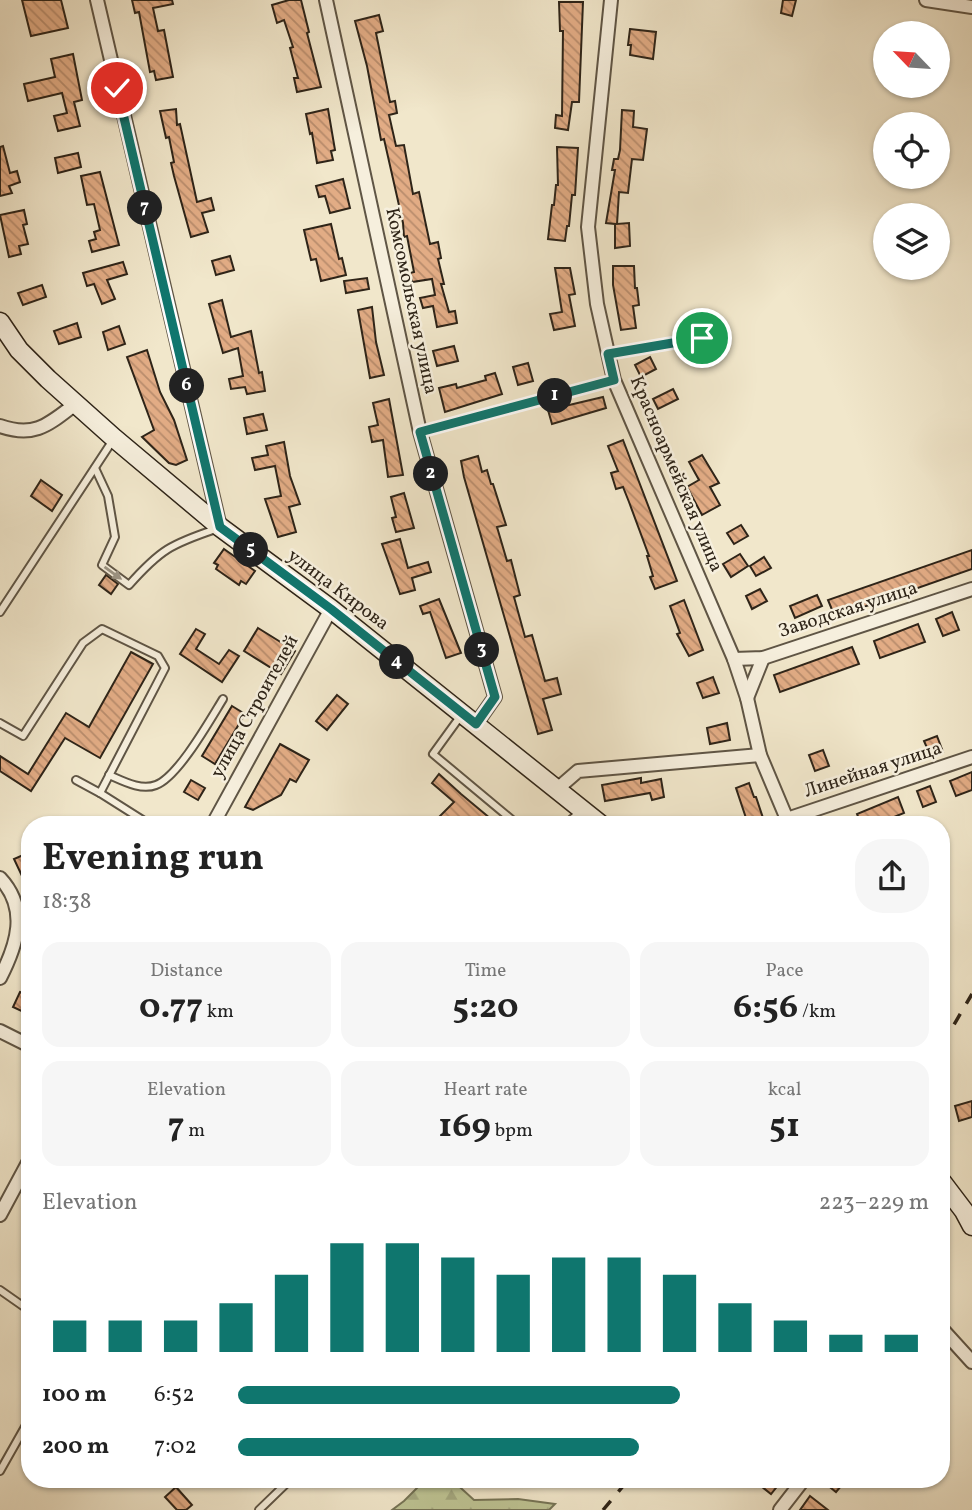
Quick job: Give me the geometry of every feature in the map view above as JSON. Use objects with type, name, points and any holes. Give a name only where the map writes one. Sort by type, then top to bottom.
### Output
[{"type":"main road","name":"улица Кирова","points":[[0,322],[19,350],[74,405],[114,439],[220,527],[331,609],[590,816]]},
{"type":"main road","points":[[950,1193],[972,1226]]},
{"type":"street","points":[[97,0],[220,527]]},
{"type":"street","name":"Комсомольская улица","points":[[326,0],[420,432],[495,697],[469,719]]},
{"type":"street","name":"Красноармейская улица","points":[[611,0],[588,227],[597,304],[614,380],[734,659],[747,698],[760,755],[785,816]]},
{"type":"street","points":[[926,0],[972,7]]},
{"type":"street","points":[[0,426],[14,431],[43,429],[74,405]]},
{"type":"street","name":"Заводская улица","points":[[734,659],[763,658],[972,589]]},
{"type":"street","name":"улица Строителей","points":[[217,816],[331,609]]},
{"type":"street","points":[[747,698],[763,658]]},
{"type":"street","points":[[556,790],[578,771],[760,755]]},
{"type":"street","name":"Линейная улица","points":[[805,816],[972,757]]},
{"type":"street","points":[[0,878],[12,896],[18,924],[13,952],[0,978]]},
{"type":"street","points":[[0,1031],[21,1042]]},
{"type":"street","points":[[2,1207],[21,1174]]},
{"type":"street","points":[[950,1338],[972,1362]]},
{"type":"street","points":[[780,1510],[797,1488]]},
{"type":"lane","points":[[608,354],[702,338]]},
{"type":"lane","points":[[420,432],[614,380]]},
{"type":"lane","points":[[0,612],[114,439]]},
{"type":"lane","points":[[95,468],[108,496],[115,537],[102,565],[129,585],[153,558],[178,542],[220,527]]},
{"type":"lane","points":[[0,723],[23,736],[83,643],[102,629],[158,656],[165,668],[100,793]]},
{"type":"lane","points":[[109,775],[133,786],[156,785],[181,764],[223,699]]},
{"type":"lane","points":[[469,719],[433,754],[507,816]]},
{"type":"lane","points":[[76,780],[136,816]]},
{"type":"lane","points":[[575,816],[582,810]]},
{"type":"lane","points":[[0,1290],[21,1305]]},
{"type":"lane","points":[[0,1471],[21,1434]]},
{"type":"lane","points":[[259,1510],[282,1488]]},
{"type":"green space","points":[[417,1488],[461,1488],[474,1500],[518,1499],[555,1504],[549,1510],[392,1510]]},
{"type":"building","points":[[22,0],[61,0],[68,28],[31,36]]},
{"type":"building","points":[[132,0],[172,0],[173,4],[153,8],[158,31],[164,30],[173,77],[156,80],[154,71],[150,72],[139,12],[135,13]]},
{"type":"building","points":[[301,0],[321,87],[297,92],[294,78],[298,78],[290,48],[293,47],[284,20],[277,23],[272,5]]},
{"type":"building","points":[[783,0],[796,0],[792,16],[781,13]]},
{"type":"building","points":[[559,2],[583,2],[579,102],[572,102],[568,130],[555,128],[556,115],[562,116],[563,31],[560,31]]},
{"type":"building","points":[[379,15],[383,31],[376,33],[390,102],[395,101],[397,113],[389,115],[396,146],[404,145],[413,194],[419,192],[430,244],[438,242],[441,258],[438,259],[444,284],[441,284],[449,312],[455,311],[457,323],[437,327],[433,306],[423,308],[420,298],[435,295],[432,279],[412,282],[410,273],[414,272],[407,236],[404,237],[384,139],[381,140],[367,66],[355,21]]},
{"type":"building","points":[[630,29],[656,32],[653,59],[630,55]]},
{"type":"building","points":[[73,54],[82,100],[74,102],[80,126],[58,131],[54,116],[67,113],[62,93],[28,101],[24,84],[55,77],[51,59]]},
{"type":"building","points":[[176,109],[177,125],[180,124],[197,202],[211,198],[214,210],[202,213],[208,232],[191,237],[171,163],[174,162],[169,137],[166,138],[160,111]]},
{"type":"building","points":[[328,109],[335,150],[331,151],[333,160],[317,163],[306,114]]},
{"type":"building","points":[[622,110],[634,111],[633,127],[647,129],[643,160],[632,159],[628,193],[619,192],[617,224],[629,223],[630,246],[615,248],[615,224],[606,223],[615,170],[612,170],[614,159],[618,159],[620,150]]},
{"type":"building","points":[[3,146],[10,173],[17,171],[20,182],[9,186],[12,193],[0,196],[0,147]]},
{"type":"building","points":[[557,147],[578,148],[575,195],[572,195],[565,241],[548,239],[552,205],[558,185]]},
{"type":"building","points":[[78,153],[81,167],[58,173],[55,158]]},
{"type":"building","points":[[100,172],[119,245],[92,252],[89,241],[96,239],[94,232],[100,230],[94,204],[87,205],[81,176]]},
{"type":"building","points":[[343,179],[350,208],[330,213],[325,196],[319,197],[316,186]]},
{"type":"building","points":[[24,210],[27,224],[23,225],[28,244],[19,246],[21,254],[9,257],[0,215]]},
{"type":"building","points":[[331,224],[339,259],[342,258],[346,275],[321,281],[316,259],[311,260],[304,230]]},
{"type":"building","points":[[230,256],[234,270],[216,275],[212,261]]},
{"type":"building","points":[[123,262],[127,274],[107,280],[115,299],[102,304],[94,284],[87,286],[83,273]]},
{"type":"building","points":[[613,266],[634,266],[639,305],[633,306],[636,328],[621,330],[613,285]]},
{"type":"building","points":[[555,268],[570,268],[575,294],[569,295],[575,326],[554,330],[550,314],[562,312]]},
{"type":"building","points":[[367,278],[369,289],[346,293],[344,281]]},
{"type":"building","points":[[42,285],[46,297],[23,305],[18,293]]},
{"type":"building","points":[[222,300],[231,337],[251,331],[265,391],[247,394],[245,387],[231,389],[229,379],[243,376],[238,348],[223,353],[209,304]]},
{"type":"building","points":[[372,307],[376,342],[384,375],[370,378],[358,310]]},
{"type":"building","points":[[77,323],[81,337],[59,344],[54,331]]},
{"type":"building","points":[[119,326],[125,344],[108,350],[103,332]]},
{"type":"building","points":[[454,346],[458,361],[437,366],[433,351]]},
{"type":"building","points":[[147,350],[160,392],[174,420],[187,460],[176,465],[169,463],[142,437],[154,430],[127,357]]},
{"type":"building","points":[[650,357],[656,369],[641,377],[635,365]]},
{"type":"building","points":[[528,363],[533,381],[518,385],[513,367]]},
{"type":"building","points":[[495,373],[502,394],[445,412],[439,388],[456,384],[457,388],[486,380],[485,376]]},
{"type":"building","points":[[673,389],[678,399],[658,409],[653,399]]},
{"type":"building","points":[[603,397],[606,408],[552,424],[548,410]]},
{"type":"building","points":[[389,399],[403,475],[388,477],[383,440],[372,442],[369,427],[378,425],[373,403]]},
{"type":"building","points":[[263,414],[267,430],[247,434],[244,418]]},
{"type":"building","points":[[623,440],[677,581],[655,589],[650,577],[653,576],[649,556],[629,502],[623,487],[616,489],[611,473],[618,471],[608,446]]},
{"type":"building","points":[[284,442],[290,476],[300,504],[289,507],[296,532],[278,537],[265,499],[281,496],[275,466],[255,470],[252,458],[268,455],[266,446]]},
{"type":"building","points":[[702,455],[719,483],[710,487],[720,505],[702,515],[687,487],[699,480],[689,462]]},
{"type":"building","points":[[478,456],[482,472],[487,470],[493,484],[506,525],[497,527],[507,561],[511,560],[520,595],[514,597],[525,637],[532,635],[545,681],[557,678],[561,694],[543,699],[552,730],[538,734],[464,477],[461,461]]},
{"type":"building","points":[[41,480],[62,495],[52,511],[31,496]]},
{"type":"building","points":[[404,493],[414,528],[396,532],[392,518],[396,517],[391,497]]},
{"type":"building","points":[[741,525],[748,536],[734,544],[727,533]]},
{"type":"building","points":[[400,539],[408,568],[428,562],[431,572],[412,578],[415,590],[400,594],[382,544]]},
{"type":"building","points":[[224,549],[255,571],[246,584],[241,581],[239,585],[216,569],[218,565],[214,563]]},
{"type":"building","points":[[972,550],[972,569],[835,617],[828,600]]},
{"type":"building","points":[[740,554],[748,566],[731,577],[723,564]]},
{"type":"building","points":[[764,557],[771,568],[756,576],[750,566]]},
{"type":"building","points":[[106,575],[118,584],[111,594],[99,585]]},
{"type":"building","points":[[760,589],[767,601],[752,609],[746,596]]},
{"type":"building","points":[[817,595],[822,606],[795,618],[790,606]]},
{"type":"building","points":[[439,599],[461,653],[446,658],[430,612],[423,614],[420,606]]},
{"type":"building","points":[[684,600],[703,650],[689,656],[677,634],[680,633],[670,606]]},
{"type":"building","points":[[952,612],[959,630],[943,636],[936,619]]},
{"type":"building","points":[[918,624],[925,642],[880,658],[874,641]]},
{"type":"building","points":[[258,628],[295,651],[281,674],[244,651]]},
{"type":"building","points":[[196,629],[205,634],[196,649],[219,664],[229,650],[239,656],[222,682],[180,654]]},
{"type":"building","points":[[852,647],[859,664],[780,692],[774,675]]},
{"type":"building","points":[[131,652],[153,664],[100,758],[65,738],[31,791],[0,771],[0,756],[28,774],[66,713],[89,727]]},
{"type":"building","points":[[713,677],[719,693],[703,698],[697,683]]},
{"type":"building","points":[[337,695],[348,704],[327,730],[316,721]]},
{"type":"building","points":[[232,706],[245,714],[215,764],[202,756]]},
{"type":"building","points":[[727,723],[730,740],[710,744],[707,728]]},
{"type":"building","points":[[937,736],[943,752],[931,757],[924,741]]},
{"type":"building","points":[[280,744],[309,760],[296,782],[290,779],[281,795],[253,810],[245,807]]},
{"type":"building","points":[[823,750],[829,766],[815,771],[809,755]]},
{"type":"building","points":[[972,772],[972,790],[956,796],[950,781]]},
{"type":"building","points":[[439,774],[487,816],[440,816],[454,802],[432,783]]},
{"type":"building","points":[[641,778],[641,783],[661,779],[664,797],[652,800],[650,793],[605,801],[602,785]]},
{"type":"building","points":[[191,780],[205,788],[198,800],[184,792]]},
{"type":"building","points":[[749,783],[762,816],[745,816],[736,788]]},
{"type":"building","points":[[930,786],[936,802],[923,807],[917,791]]},
{"type":"building","points":[[898,797],[904,813],[897,816],[857,814]]},
{"type":"building","points":[[21,856],[21,874],[14,859]]},
{"type":"building","points":[[20,992],[21,992],[21,1011],[13,1007]]},
{"type":"building","points":[[972,1101],[972,1117],[959,1121],[955,1106]]},
{"type":"building","points":[[177,1488],[192,1505],[186,1510],[177,1510],[165,1497]]},
{"type":"building","points":[[763,1488],[776,1488],[771,1494]]},
{"type":"building","points":[[810,1496],[828,1510],[800,1510]]},
{"type":"railway","points":[[950,1031],[972,994]]},
{"type":"railway","points":[[603,1510],[621,1488]]},
{"type":"route","points":[[117,88],[220,527],[331,609],[476,724],[495,697],[420,432],[614,380],[608,354],[702,338]]}]
